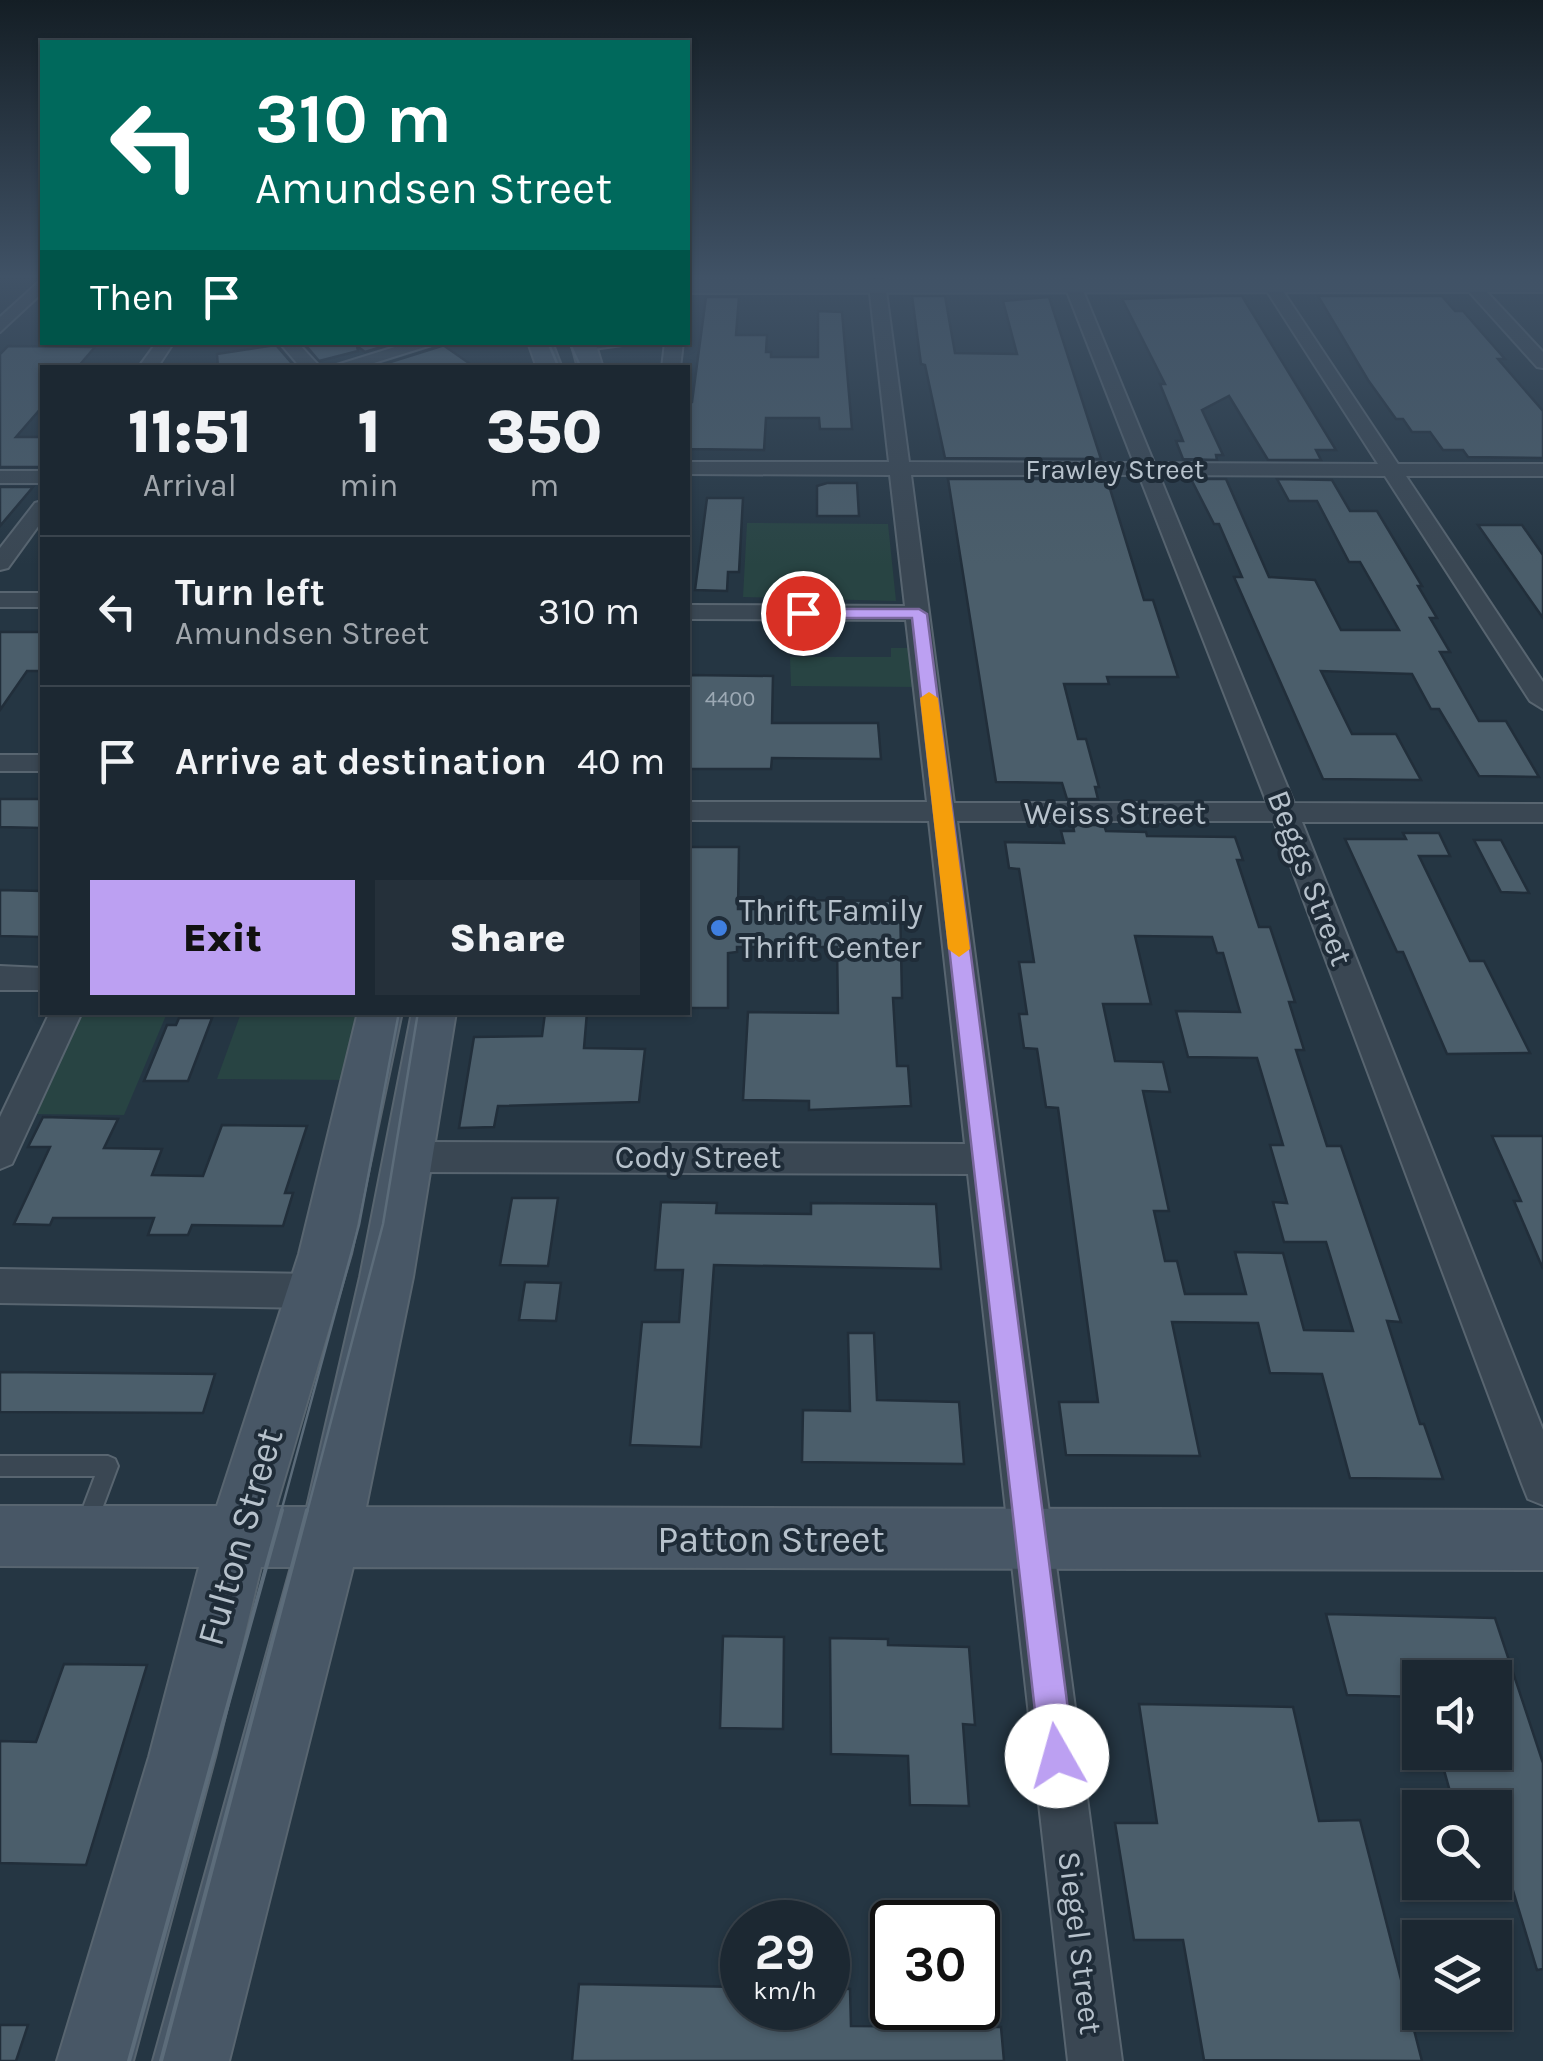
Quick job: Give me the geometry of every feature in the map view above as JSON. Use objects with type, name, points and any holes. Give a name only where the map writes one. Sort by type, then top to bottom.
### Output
[{"type":"main road","name":"Fulton Street","points":[[95,2061],[182,1756],[238,1535],[349,1157],[379,1015]]},
{"type":"main road","points":[[191,2061],[255,1842],[371,1366],[412,1157],[434,1015]]},
{"type":"main road","name":"Patton Street","points":[[0,1536],[1543,1540]]},
{"type":"street","name":"Siegel Street","points":[[888,372],[1095,2061]]},
{"type":"street","name":"Beggs Street","points":[[1108,372],[1285,814],[1543,1484]]},
{"type":"street","points":[[1328,372],[1543,701]]},
{"type":"street","name":"Frawley Street","points":[[690,468],[1543,470]]},
{"type":"street","points":[[0,477],[40,477]]},
{"type":"street","points":[[0,563],[40,510]]},
{"type":"street","points":[[0,600],[40,600]]},
{"type":"street","points":[[690,612],[919,614]]},
{"type":"street","points":[[0,763],[40,763]]},
{"type":"street","name":"Weiss Street","points":[[690,812],[1543,813]]},
{"type":"street","points":[[0,978],[40,979]]},
{"type":"street","points":[[0,1154],[65,1015]]},
{"type":"street","name":"Cody Street","points":[[412,1157],[984,1159]]},
{"type":"street","points":[[0,1286],[312,1291]]},
{"type":"lane","points":[[0,1466],[108,1466],[83,1535]]},
{"type":"green space","points":[[747,523],[888,524],[896,601],[743,597]]},
{"type":"green space","points":[[891,648],[912,648],[916,687],[791,686],[790,657],[891,657]]},
{"type":"green space","points":[[77,1015],[166,1015],[124,1115],[29,1114]]},
{"type":"green space","points":[[240,1015],[366,1015],[349,1080],[217,1079]]},
{"type":"building","points":[[0,372],[40,372],[40,409],[16,437],[40,437],[40,467],[0,467]]},
{"type":"building","points":[[696,372],[847,372],[852,429],[820,429],[819,418],[766,418],[764,450],[690,449]]},
{"type":"building","points":[[927,372],[1073,372],[1101,459],[945,458]]},
{"type":"building","points":[[1159,372],[1288,372],[1336,450],[1316,450],[1321,460],[1268,460],[1229,396],[1202,410],[1223,455],[1216,455],[1217,460],[1183,459],[1176,441],[1183,441],[1160,384],[1165,384]]},
{"type":"building","points":[[1363,372],[1509,372],[1543,411],[1543,458],[1468,457],[1463,450],[1443,450],[1430,432],[1412,432],[1403,419],[1396,419]]},
{"type":"building","points":[[948,479],[1107,479],[1144,600],[1153,600],[1178,677],[1107,677],[1109,684],[1064,684],[1078,739],[1086,739],[1099,787],[1095,787],[1098,799],[1067,799],[1062,783],[996,782]]},
{"type":"building","points":[[1191,479],[1226,479],[1269,577],[1315,580],[1341,630],[1399,630],[1360,562],[1349,562],[1317,501],[1289,501],[1277,479],[1332,480],[1350,511],[1377,511],[1422,586],[1418,586],[1437,618],[1430,618],[1450,652],[1440,652],[1479,721],[1506,721],[1539,777],[1479,776],[1439,709],[1431,709],[1412,674],[1321,671],[1352,734],[1396,734],[1421,780],[1323,779],[1234,577],[1242,577],[1219,524],[1214,524]]},
{"type":"building","points":[[857,483],[859,516],[817,516],[817,486]]},
{"type":"building","points":[[0,487],[33,487],[0,526]]},
{"type":"building","points":[[707,498],[743,498],[739,572],[728,572],[727,591],[695,590]]},
{"type":"building","points":[[1478,525],[1522,525],[1543,555],[1543,618]]},
{"type":"building","points":[[0,632],[40,632],[40,671],[27,671],[0,710]]},
{"type":"building","points":[[690,675],[773,676],[772,723],[878,723],[881,759],[772,758],[771,769],[690,769]]},
{"type":"building","points":[[0,799],[40,799],[40,828],[0,827]]},
{"type":"building","points":[[1073,825],[1104,825],[1106,831],[1146,832],[1147,836],[1235,837],[1243,860],[1237,860],[1259,927],[1270,927],[1295,1002],[1289,1002],[1304,1050],[1296,1050],[1327,1146],[1341,1146],[1401,1322],[1387,1321],[1420,1424],[1424,1424],[1443,1479],[1350,1478],[1322,1374],[1270,1373],[1258,1323],[1172,1322],[1200,1456],[1066,1455],[1059,1402],[1098,1402],[1058,1108],[1046,1107],[1037,1049],[1024,1048],[1019,1014],[1027,1014],[1019,962],[1034,962],[1019,869],[1009,868],[1005,842],[1064,843],[1061,831],[1074,831]],"holes":[[[1135,936],[1212,937],[1217,953],[1223,953],[1240,1012],[1176,1011],[1188,1057],[1257,1058],[1283,1145],[1270,1145],[1287,1203],[1273,1202],[1284,1242],[1326,1242],[1353,1331],[1304,1330],[1283,1253],[1235,1252],[1246,1294],[1185,1294],[1177,1261],[1165,1261],[1154,1211],[1169,1211],[1143,1091],[1170,1092],[1163,1062],[1115,1061],[1103,1004],[1151,1004]]]},
{"type":"building","points":[[1403,833],[1439,833],[1450,856],[1419,856],[1470,961],[1484,961],[1530,1053],[1447,1054],[1403,952],[1397,952],[1345,839],[1406,839]]},
{"type":"building","points":[[1474,840],[1501,840],[1529,893],[1501,892]]},
{"type":"building","points":[[690,847],[739,847],[738,909],[784,909],[785,900],[900,901],[902,998],[893,998],[897,1066],[908,1066],[911,1106],[809,1110],[809,1101],[743,1100],[748,1012],[838,1013],[837,947],[737,947],[737,952],[728,953],[728,1008],[690,1008]]},
{"type":"building","points":[[0,890],[40,891],[40,937],[0,936]]},
{"type":"building","points":[[545,1015],[587,1015],[584,1048],[645,1049],[639,1102],[498,1106],[494,1127],[459,1128],[474,1037],[542,1036]]},
{"type":"building","points":[[179,1018],[212,1018],[188,1081],[144,1081],[167,1025],[176,1025]]},
{"type":"building","points":[[43,1117],[118,1119],[104,1148],[162,1149],[152,1175],[203,1176],[222,1125],[307,1126],[285,1193],[293,1193],[283,1226],[192,1225],[188,1235],[148,1235],[154,1218],[53,1218],[50,1225],[14,1224],[50,1147],[28,1147]]},
{"type":"building","points":[[1492,1136],[1543,1136],[1543,1269],[1514,1201],[1521,1201]]},
{"type":"building","points":[[512,1198],[558,1198],[548,1266],[500,1265]]},
{"type":"building","points":[[661,1202],[717,1203],[716,1213],[811,1214],[811,1203],[936,1204],[941,1269],[714,1265],[701,1447],[630,1445],[642,1322],[679,1322],[683,1270],[655,1270]]},
{"type":"building","points":[[525,1282],[561,1283],[556,1321],[519,1320]]},
{"type":"building","points":[[848,1333],[874,1333],[877,1400],[959,1402],[964,1464],[802,1462],[803,1410],[850,1411]]},
{"type":"building","points":[[0,1372],[215,1374],[203,1413],[0,1412]]},
{"type":"building","points":[[1326,1614],[1495,1618],[1509,1660],[1402,1660],[1402,1697],[1347,1695]]},
{"type":"building","points":[[723,1636],[784,1637],[783,1729],[720,1728]]},
{"type":"building","points":[[830,1638],[888,1639],[888,1645],[969,1647],[975,1725],[963,1724],[969,1806],[910,1805],[908,1756],[831,1754]]},
{"type":"building","points":[[64,1664],[147,1665],[86,1865],[0,1863],[0,1741],[36,1742]]},
{"type":"building","points":[[1512,1669],[1543,1763],[1543,1969],[1537,1970],[1512,1887],[1512,1790],[1450,1790],[1444,1770],[1512,1770]]},
{"type":"building","points":[[1139,1704],[1293,1707],[1319,1821],[1360,1820],[1402,1983],[1402,2030],[1414,2030],[1422,2061],[1204,2060],[1183,1940],[1134,1940],[1115,1823],[1157,1823]]},
{"type":"building","points":[[579,1984],[720,1987],[720,2030],[850,2030],[850,1989],[851,2026],[870,2026],[870,2030],[1001,2027],[1004,2061],[572,2061]]},
{"type":"building","points":[[0,2025],[28,2025],[16,2061],[0,2061]]},
{"type":"tram line","points":[[281,1512],[359,1225],[398,1015]]},
{"type":"tram line","points":[[307,1512],[383,1224],[418,1015]]},
{"type":"tram line","points":[[129,2061],[282,1510]]},
{"type":"tram line","points":[[161,2061],[307,1510]]},
{"type":"slow traffic","points":[[929,698],[959,949]]},
{"type":"place","name":"Thrift Family Thrift Center","points":[[719,928]]},
{"type":"route","points":[[803,613],[919,614],[1057,1756]]}]
